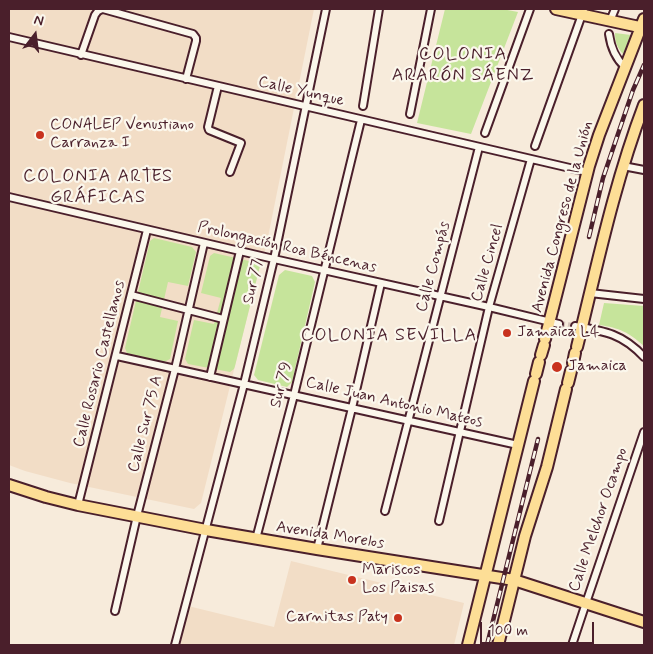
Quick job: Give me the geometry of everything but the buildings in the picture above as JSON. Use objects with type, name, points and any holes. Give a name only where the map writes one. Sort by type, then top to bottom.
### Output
[{"type":"main road","points":[[556,9],[582,12],[610,21],[643,25]]},
{"type":"main road","name":"Avenida Congreso de la Unión","points":[[468,645],[542,350],[554,324],[587,172],[625,67],[643,25]]},
{"type":"main road","points":[[498,645],[525,536],[546,467],[567,386],[574,358],[578,327],[590,293],[605,228],[623,166],[644,106]]},
{"type":"main road","name":"Avenida Morelos","points":[[9,485],[46,497],[206,530],[514,580],[587,598],[644,622]]},
{"type":"street","points":[[80,55],[98,11],[102,9],[115,10],[193,34],[196,41],[186,79]]},
{"type":"street","name":"Sur 77","points":[[175,645],[244,384],[274,259],[326,9]]},
{"type":"street","points":[[363,106],[379,9]]},
{"type":"street","points":[[410,114],[431,9]]},
{"type":"street","points":[[485,133],[530,9]]},
{"type":"street","points":[[610,21],[615,9]]},
{"type":"street","points":[[535,146],[582,12]]},
{"type":"street","points":[[609,34],[613,52],[619,62],[625,67]]},
{"type":"street","name":"Calle Yunque","points":[[9,38],[587,172]]},
{"type":"street","points":[[218,86],[208,127],[209,130],[241,143],[230,172]]},
{"type":"street","name":"Sur 79","points":[[256,539],[294,395],[361,120]]},
{"type":"street","name":"Calle Compás","points":[[385,511],[479,147]]},
{"type":"street","name":"Calle Cincel","points":[[439,521],[489,307],[531,159]]},
{"type":"street","points":[[623,166],[644,170]]},
{"type":"street","name":"Prolongación Roa Béncenas","points":[[9,197],[489,307],[554,324]]},
{"type":"street","name":"Calle Rosario Castellanos","points":[[78,504],[117,356],[147,230]]},
{"type":"street","name":"Calle Sur 75 A","points":[[116,611],[136,516],[175,369],[204,243]]},
{"type":"street","points":[[210,377],[240,251]]},
{"type":"street","points":[[317,549],[381,283]]},
{"type":"street","points":[[590,293],[644,299]]},
{"type":"street","points":[[131,295],[223,319]]},
{"type":"street","points":[[578,327],[614,334],[627,341],[644,357]]},
{"type":"street","name":"Calle Juan Antonio Mateos","points":[[117,356],[518,445]]},
{"type":"street","name":"Calle Melchor Ocampo","points":[[572,645],[644,432]]},
{"type":"shaded area","points":[[9,9],[314,9],[266,247],[201,503],[194,509],[70,483],[9,465]]},
{"type":"shaded area","points":[[291,561],[464,603],[454,645],[178,645],[188,606],[274,627]]},
{"type":"green space","points":[[445,9],[502,9],[518,12],[471,134],[417,123]]},
{"type":"green space","points":[[615,33],[631,35],[623,54],[615,39]]},
{"type":"green space","points":[[154,238],[192,247],[196,252],[188,286],[168,282],[160,317],[178,321],[170,359],[164,362],[127,353],[125,348],[150,241]]},
{"type":"green space","points":[[214,253],[258,263],[260,266],[235,366],[230,372],[188,364],[185,359],[194,320],[214,324],[221,298],[201,293],[210,256]]},
{"type":"green space","points":[[285,270],[312,276],[315,282],[292,382],[287,387],[258,380],[254,375],[279,275]]},
{"type":"green space","points":[[604,303],[644,306],[644,346],[623,331],[599,325]]},
{"type":"tunnel","points":[[559,324],[575,326]]},
{"type":"railway","points":[[589,237],[603,178],[633,90],[644,65]]},
{"type":"railway","points":[[487,645],[538,439]]},
{"type":"place","name":"CONALEP Venustiano Carranza I","points":[[40,135]]},
{"type":"place","name":"Jamaica L4","points":[[507,333]]},
{"type":"place","name":"Jamaica","points":[[557,367]]},
{"type":"place","name":"Mariscos Los Paisas","points":[[352,580]]},
{"type":"place","name":"Carnitas Paty","points":[[398,618]]},
{"type":"district","name":"COLONIA ARARÓN SÁENZ","points":[[463,65]]},
{"type":"district","name":"COLONIA ARTES GRÁFICAS","points":[[98,187]]},
{"type":"district","name":"COLONIA SEVILLA","points":[[389,336]]}]
